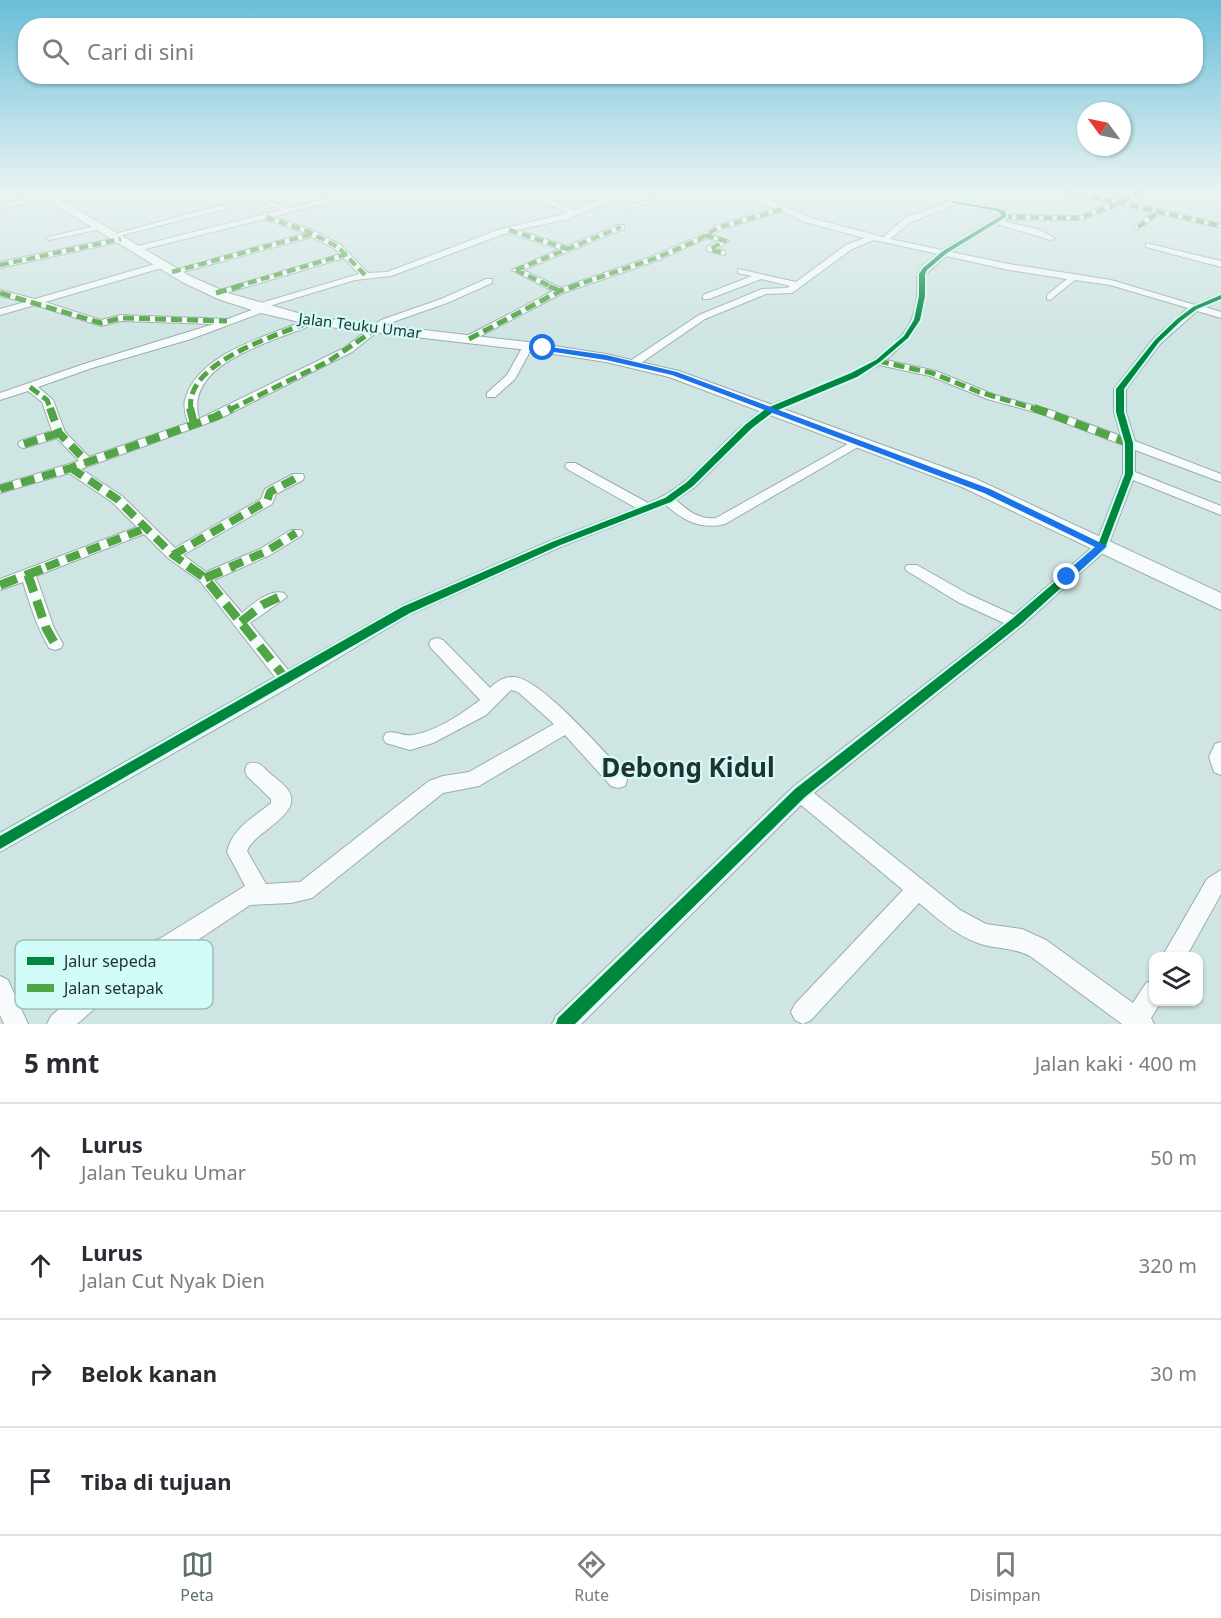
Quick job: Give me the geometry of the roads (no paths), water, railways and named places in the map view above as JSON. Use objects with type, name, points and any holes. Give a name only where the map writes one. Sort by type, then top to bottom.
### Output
[{"type":"main road","name":"Jalan Teuku Umar","points":[[119,238],[167,268],[216,293],[260,308],[312,321],[606,357],[705,384],[969,483],[1039,514],[1221,602]]},
{"type":"street","points":[[0,265],[115,238]]},
{"type":"street","points":[[137,249],[182,238]]},
{"type":"street","points":[[0,312],[167,268],[296,238]]},
{"type":"street","points":[[319,238],[347,254],[365,275]]},
{"type":"street","points":[[0,397],[97,363],[187,337],[328,284],[365,275],[388,274],[488,238]]},
{"type":"street","points":[[533,238],[568,249]]},
{"type":"street","points":[[560,291],[516,270],[595,238]]},
{"type":"street","points":[[469,339],[560,291],[656,258],[699,238]]},
{"type":"street","points":[[714,238],[725,241],[710,249],[722,253]]},
{"type":"street","points":[[634,363],[697,320],[765,291],[786,292],[849,247],[879,238],[1009,267],[1119,285],[1221,315]]},
{"type":"street","points":[[0,843],[436,595],[555,544],[668,500],[690,484],[749,426],[770,410],[854,375],[878,361],[906,337],[917,320],[922,296],[922,274],[930,263],[969,238]]},
{"type":"street","points":[[1149,244],[1221,264]]},
{"type":"street","points":[[216,293],[270,275],[347,254]]},
{"type":"street","points":[[741,271],[797,285]]},
{"type":"street","points":[[706,297],[760,276]]},
{"type":"street","points":[[1050,297],[1060,287],[1069,283],[1072,277]]},
{"type":"street","points":[[0,489],[71,468],[194,424],[254,398],[329,361],[354,346],[390,319],[444,301],[489,281]]},
{"type":"street","points":[[0,293],[101,323],[121,318],[227,321]]},
{"type":"street","points":[[564,1024],[800,793],[1016,622],[1102,546],[1129,474],[1129,443],[1120,412],[1120,389],[1156,341],[1195,308],[1221,297]]},
{"type":"street","points":[[686,317],[697,320]]},
{"type":"street","points":[[194,424],[189,404],[200,381],[211,368],[243,349],[312,321]]},
{"type":"street","points":[[491,395],[511,377],[528,346]]},
{"type":"street","points":[[878,361],[932,373],[979,392],[1046,411],[1221,478]]},
{"type":"street","points":[[30,387],[47,400],[59,433],[87,462]]},
{"type":"street","points":[[24,444],[59,433]]},
{"type":"street","points":[[668,500],[680,512],[693,519],[711,524],[859,443]]},
{"type":"street","points":[[571,466],[649,509]]},
{"type":"street","points":[[71,468],[117,499],[173,555],[205,578],[287,680]]},
{"type":"street","points":[[1129,474],[1221,511]]},
{"type":"street","points":[[173,555],[264,503],[269,499],[270,492],[298,477]]},
{"type":"street","points":[[0,585],[146,528]]},
{"type":"street","points":[[205,578],[265,552],[296,534]]},
{"type":"street","points":[[912,568],[963,598],[1016,622]]},
{"type":"street","points":[[28,575],[46,628],[55,644]]},
{"type":"street","points":[[241,622],[262,605],[279,597]]},
{"type":"street","points":[[437,644],[491,700]]},
{"type":"street","points":[[392,738],[399,742],[410,743],[427,739],[479,710],[508,684],[516,684],[524,687],[567,725],[618,780]]},
{"type":"street","points":[[178,940],[233,902],[246,896],[260,893],[294,894],[305,891],[436,787],[472,780],[567,725]]},
{"type":"street","points":[[1221,749],[1218,757],[1221,767]]},
{"type":"street","points":[[254,770],[280,796],[280,807],[270,818],[242,838],[237,846],[237,852],[260,893]]},
{"type":"street","points":[[800,793],[917,890],[965,925],[984,934],[1022,940],[1038,948],[1139,1022],[1149,1001]]},
{"type":"street","points":[[1176,952],[1214,886],[1221,880]]},
{"type":"street","points":[[803,1012],[917,890]]},
{"type":"street","points":[[0,988],[16,1024]]},
{"type":"street","points":[[59,1024],[76,1009]]},
{"type":"district","name":"Debong Kidul","points":[[688,768]]}]
